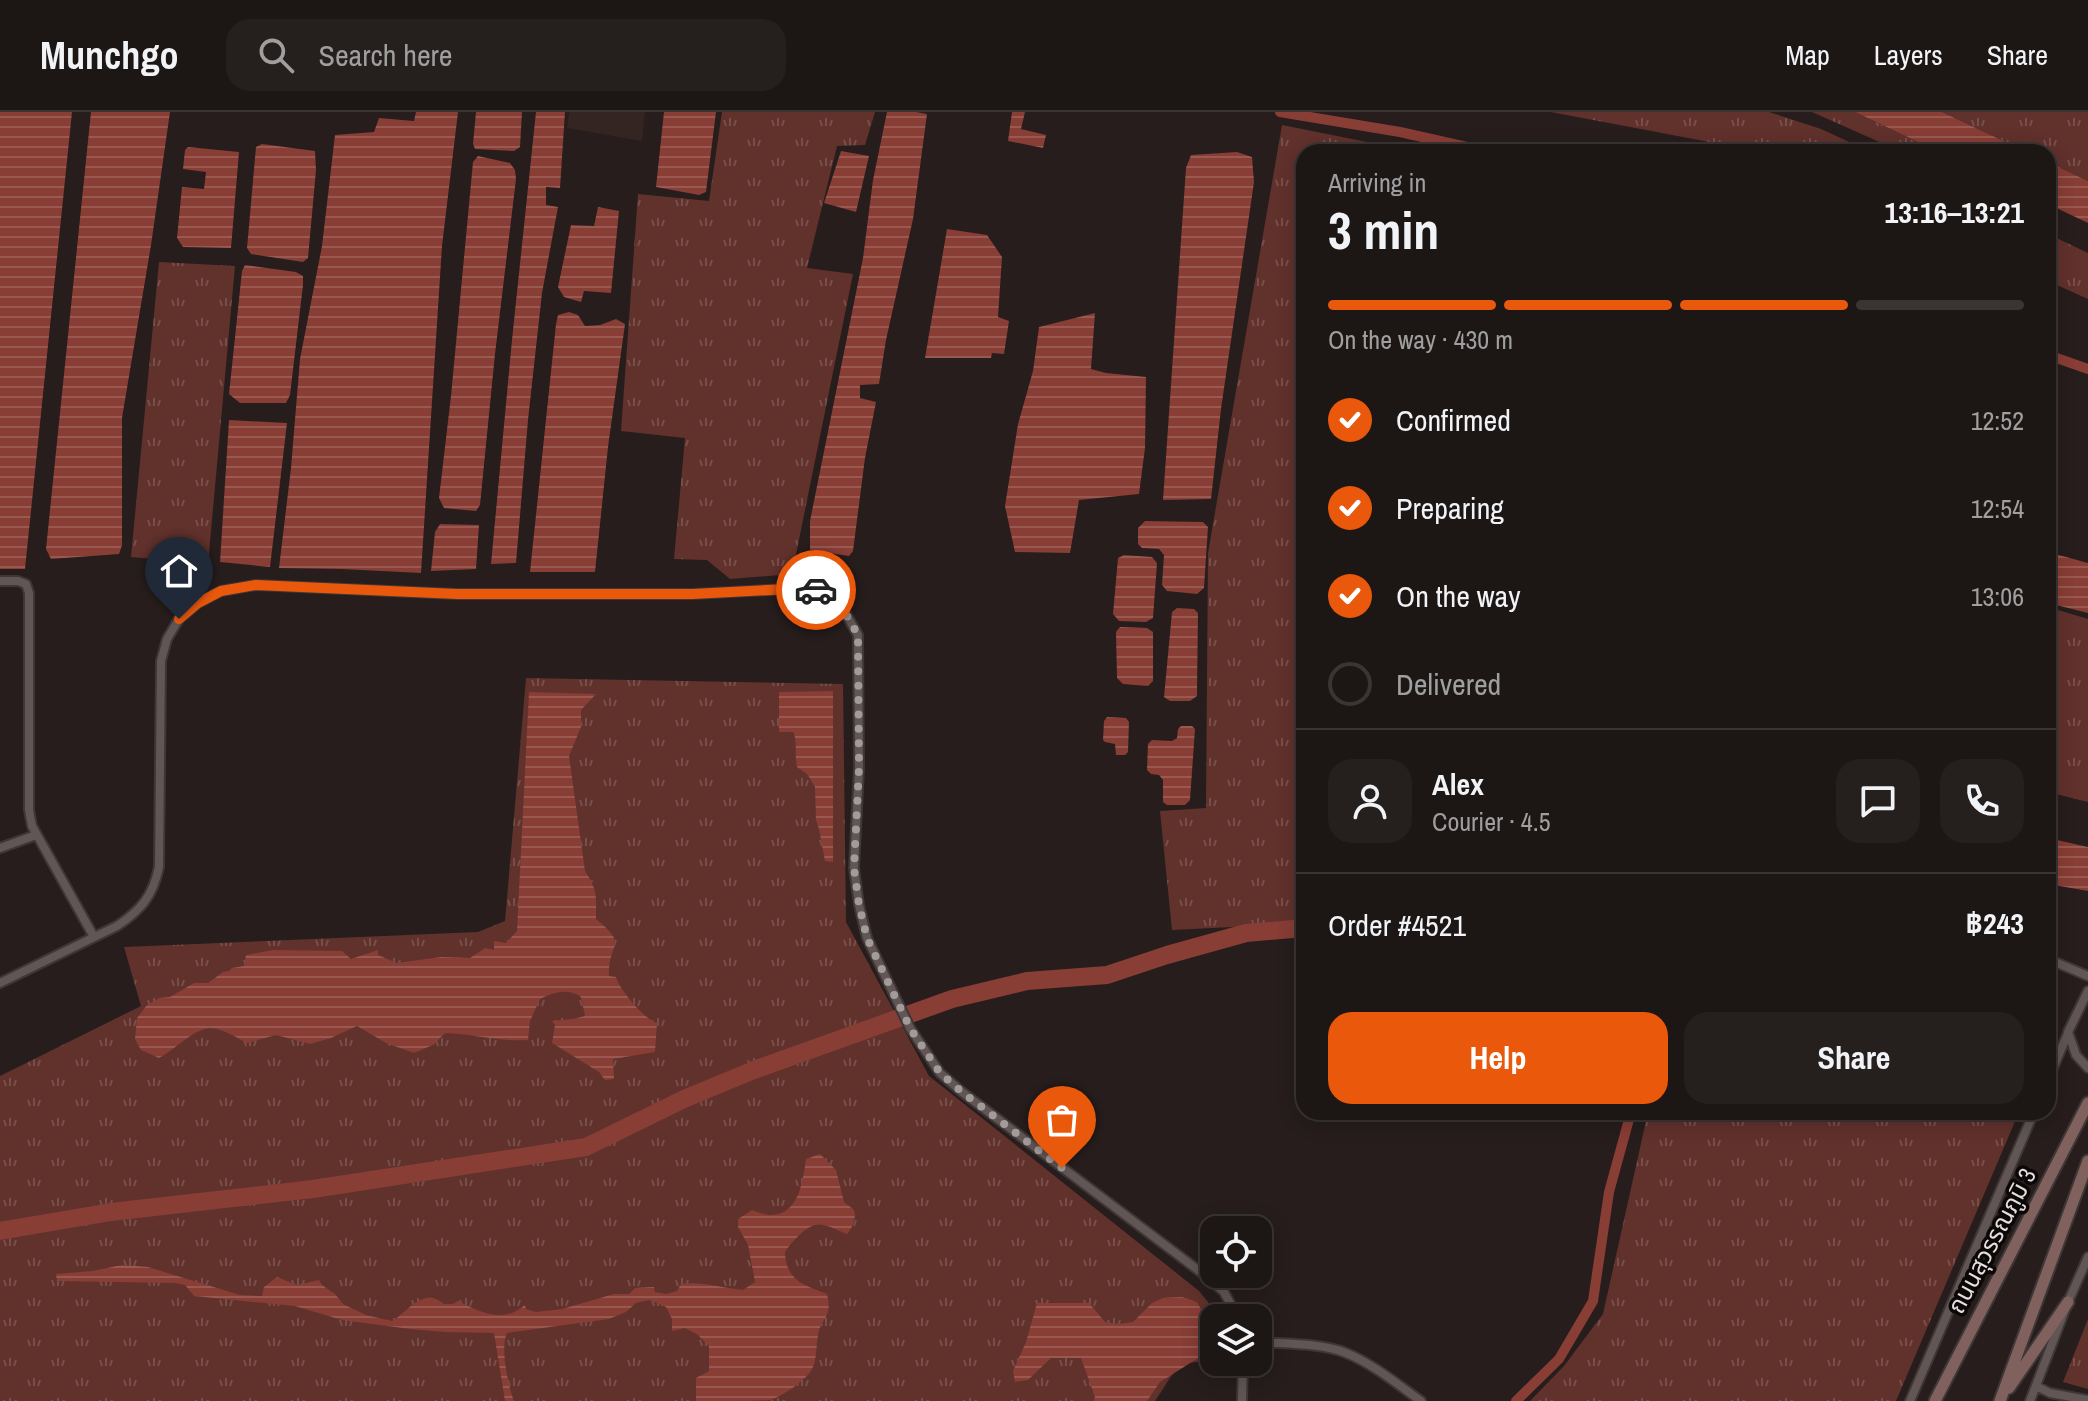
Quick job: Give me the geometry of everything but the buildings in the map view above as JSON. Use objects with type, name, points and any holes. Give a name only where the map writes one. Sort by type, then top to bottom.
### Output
[{"type":"main road","name":"ถนนสุวรรณภูมิ 3","points":[[1935,1401],[2088,1103]]},
{"type":"main road","points":[[2000,1401],[2088,1161]]},
{"type":"main road","points":[[2000,1401],[2068,1302]]},
{"type":"street","points":[[0,581],[26,584],[29,593],[29,810],[32,826],[94,937]]},
{"type":"street","points":[[0,983],[117,926],[134,914],[150,895],[159,867],[161,661],[167,639],[179,619],[198,603],[221,591],[256,585],[457,594],[693,594],[807,588],[827,592],[843,609],[858,635],[859,768],[854,868],[859,905],[867,938],[910,1028],[940,1073],[962,1092],[1202,1273],[1224,1292],[1230,1304]]},
{"type":"street","points":[[0,848],[36,835]]},
{"type":"street","points":[[2056,962],[2088,976]]},
{"type":"street","points":[[2056,1061],[2088,991]]},
{"type":"street","points":[[2068,1032],[2071,1047],[2088,1068]]},
{"type":"street","points":[[1910,1401],[2031,1120]]},
{"type":"street","points":[[2030,1401],[2088,1257]]},
{"type":"street","points":[[1272,1343],[1347,1353],[1421,1401]]},
{"type":"street","points":[[1242,1401],[1243,1376]]},
{"type":"street","points":[[2036,1386],[2050,1393],[2088,1400]]},
{"type":"shaded area","points":[[0,112],[72,112],[25,569],[0,569]]},
{"type":"shaded area","points":[[91,112],[170,112],[122,418],[122,545],[119,554],[51,559],[46,549]]},
{"type":"shaded area","points":[[416,112],[458,112],[442,246],[421,573],[279,568],[300,359],[322,246],[335,135],[374,132],[379,118],[414,121]]},
{"type":"shaded area","points":[[476,112],[522,112],[520,147],[514,151],[475,149]]},
{"type":"shaded area","points":[[536,112],[565,112],[560,188],[546,187],[546,205],[558,207],[542,293],[516,563],[491,564],[512,340]]},
{"type":"shaded area","points":[[569,112],[645,112],[642,141],[567,128]]},
{"type":"shaded area","points":[[664,112],[716,112],[706,192],[699,195],[656,187]]},
{"type":"shaded area","points":[[887,112],[927,114],[913,219],[879,384],[860,385],[860,398],[876,402],[853,551],[849,556],[810,550],[810,521],[863,258],[873,180]]},
{"type":"shaded area","points":[[1012,112],[1025,112],[1021,129],[1046,135],[1043,148],[1008,141]]},
{"type":"shaded area","points":[[1855,112],[1942,112],[2010,144],[1922,144]]},
{"type":"shaded area","points":[[262,144],[315,151],[308,258],[303,262],[251,254],[247,248],[256,147]]},
{"type":"shaded area","points":[[188,147],[239,152],[231,248],[183,247],[177,238],[182,187],[204,189],[206,172],[183,169]]},
{"type":"shaded area","points":[[841,151],[869,156],[856,212],[824,203]]},
{"type":"shaded area","points":[[1237,152],[1252,157],[1254,182],[1211,499],[1163,500],[1186,168],[1191,155]]},
{"type":"shaded area","points":[[478,156],[510,163],[516,179],[480,505],[476,511],[444,508],[439,498],[473,162]]},
{"type":"shaded area","points":[[2056,166],[2088,181],[2088,223],[2056,208]]},
{"type":"shaded area","points":[[598,207],[619,211],[611,293],[584,291],[581,302],[564,297],[558,287],[571,225],[594,226]]},
{"type":"shaded area","points":[[947,229],[987,235],[1002,257],[998,317],[1009,321],[1004,354],[992,353],[991,358],[925,358]]},
{"type":"shaded area","points":[[245,265],[296,272],[303,276],[290,395],[286,403],[240,403],[229,394]]},
{"type":"shaded area","points":[[569,312],[578,315],[585,326],[616,319],[625,324],[595,572],[530,572],[556,324],[558,315]]},
{"type":"shaded area","points":[[1095,313],[1091,369],[1146,377],[1145,448],[1139,494],[1079,500],[1070,553],[1015,552],[1005,506],[1018,424],[1033,371],[1039,327]]},
{"type":"shaded area","points":[[229,420],[287,423],[270,567],[220,562]]},
{"type":"shaded area","points":[[1145,521],[1203,522],[1208,527],[1204,588],[1197,594],[1167,591],[1162,585],[1164,555],[1159,549],[1142,548],[1138,544],[1138,528]]},
{"type":"shaded area","points":[[440,524],[479,525],[476,569],[431,571],[435,532]]},
{"type":"shaded area","points":[[2056,554],[2088,563],[2088,613],[2056,605]]},
{"type":"shaded area","points":[[1124,555],[1152,557],[1157,563],[1153,618],[1146,622],[1119,621],[1113,614],[1118,558]]},
{"type":"shaded area","points":[[1177,608],[1194,609],[1198,613],[1197,696],[1190,701],[1170,701],[1164,697],[1172,612]]},
{"type":"shaded area","points":[[1120,627],[1147,628],[1153,632],[1153,681],[1148,686],[1123,684],[1117,678],[1116,632]]},
{"type":"shaded area","points":[[833,691],[833,862],[825,861],[816,820],[815,787],[808,775],[797,767],[793,732],[779,732],[779,692]]},
{"type":"shaded area","points":[[529,692],[596,694],[581,710],[581,727],[569,756],[585,871],[595,894],[596,919],[615,940],[609,976],[616,977],[633,1003],[657,1023],[655,1052],[613,1059],[614,1079],[605,1080],[599,1072],[552,1043],[555,1025],[552,1021],[585,1016],[581,997],[566,992],[540,999],[530,1021],[528,1040],[445,1033],[433,1045],[414,1053],[386,1043],[357,1026],[310,1044],[276,1035],[247,1043],[224,1031],[210,1028],[197,1032],[159,1058],[141,1050],[135,1039],[137,1018],[147,1005],[159,998],[170,997],[194,983],[208,983],[223,972],[244,966],[246,955],[273,950],[342,951],[351,959],[378,950],[378,955],[397,963],[441,957],[470,958],[485,948],[494,950],[494,941],[506,943],[517,931]]},
{"type":"shaded area","points":[[1107,717],[1126,718],[1129,722],[1128,752],[1125,755],[1116,755],[1115,744],[1103,740]]},
{"type":"shaded area","points":[[1181,726],[1195,729],[1190,800],[1185,805],[1167,805],[1163,802],[1163,780],[1147,770],[1148,744],[1152,740],[1172,741],[1177,738]]},
{"type":"shaded area","points":[[2056,840],[2088,847],[2088,891],[2056,885]]},
{"type":"shaded area","points":[[820,1154],[836,1170],[844,1202],[853,1209],[855,1218],[847,1234],[818,1224],[811,1226],[785,1252],[793,1276],[827,1294],[829,1308],[819,1329],[811,1371],[792,1388],[770,1400],[696,1401],[696,1378],[709,1371],[709,1346],[685,1328],[672,1331],[672,1319],[666,1307],[649,1300],[636,1303],[626,1312],[609,1319],[507,1333],[507,1377],[514,1401],[505,1401],[494,1333],[445,1332],[342,1320],[295,1306],[194,1296],[185,1285],[175,1283],[57,1281],[56,1274],[122,1265],[148,1267],[240,1295],[262,1296],[264,1287],[277,1277],[297,1285],[319,1280],[343,1304],[366,1315],[392,1321],[416,1302],[429,1298],[444,1304],[458,1301],[483,1312],[500,1315],[517,1311],[525,1305],[526,1309],[536,1312],[562,1309],[614,1294],[629,1294],[635,1288],[654,1287],[655,1292],[666,1294],[677,1291],[681,1284],[697,1283],[743,1290],[755,1282],[748,1245],[738,1227],[738,1219],[752,1210],[771,1215],[788,1209],[798,1195],[806,1159]]},
{"type":"shaded area","points":[[1182,1297],[1197,1302],[1200,1307],[1200,1357],[1160,1382],[1147,1401],[1094,1401],[1081,1358],[1051,1358],[1028,1380],[1015,1382],[1013,1371],[1026,1342],[1037,1303],[1089,1303],[1105,1322],[1118,1324],[1133,1322],[1152,1303],[1163,1298]]},
{"type":"green space","points":[[722,112],[875,112],[865,145],[837,146],[807,268],[853,274],[792,574],[730,579],[707,560],[674,559],[685,438],[621,431],[638,194],[709,201]]},
{"type":"green space","points":[[1551,112],[1769,112],[1821,129],[1854,144],[1720,144]]},
{"type":"green space","points":[[1812,112],[1855,112],[1922,144],[1884,144]]},
{"type":"green space","points":[[1942,112],[2088,112],[2088,181],[2056,166],[2056,144],[2010,144]]},
{"type":"green space","points":[[1282,125],[1377,144],[1296,144],[1296,923],[1292,924],[1172,930],[1160,811],[1206,808],[1208,553]]},
{"type":"green space","points":[[2056,238],[2088,253],[2088,299],[2056,285]]},
{"type":"green space","points":[[159,262],[235,266],[208,564],[131,557]]},
{"type":"green space","points":[[2056,609],[2088,619],[2088,802],[2056,794]]},
{"type":"green space","points":[[526,678],[843,684],[846,922],[929,1076],[1199,1291],[1210,1304],[1200,1304],[1200,1361],[1177,1370],[1155,1401],[0,1401],[0,1076],[141,1006],[124,947],[478,932],[505,921]]},
{"type":"green space","points":[[1646,1120],[2016,1120],[1896,1401],[1530,1401],[1564,1366],[1603,1314]]},
{"type":"green space","points":[[2088,1319],[2088,1389],[2063,1382]]},
{"type":"waterway","points":[[1280,112],[1453,144]]},
{"type":"waterway","points":[[2056,358],[2088,369]]},
{"type":"waterway","points":[[0,1231],[111,1212],[313,1189],[586,1147],[684,1099],[754,1070],[952,999],[1027,981],[1107,975],[1246,933],[1296,929]]},
{"type":"waterway","points":[[1516,1401],[1559,1359],[1593,1301],[1609,1192],[1629,1120]]},
{"type":"way so far","points":[[816,590],[827,592],[843,609],[858,635],[859,768],[854,868],[867,938],[910,1028],[940,1073],[1062,1168]]},
{"type":"route","points":[[179,619],[198,603],[221,591],[256,585],[457,594],[693,594],[816,590]]}]
